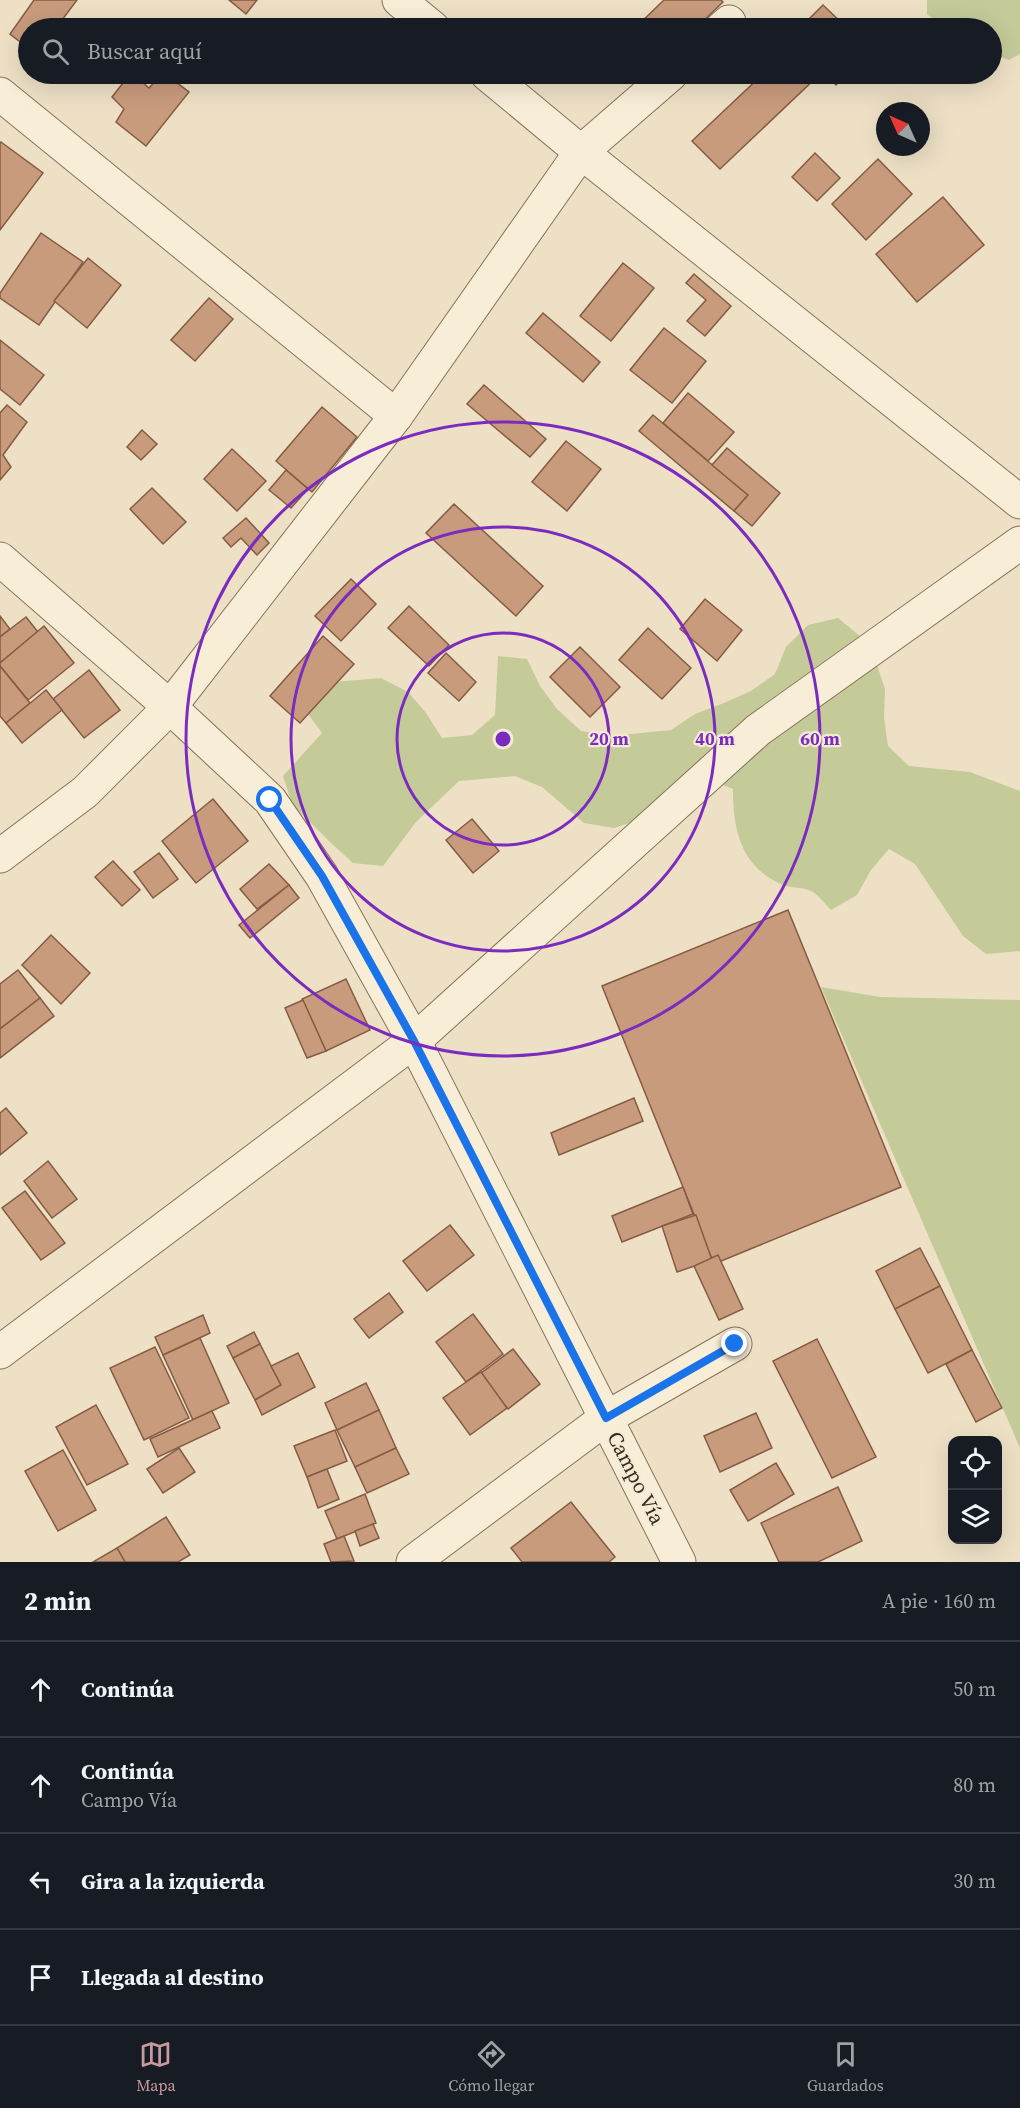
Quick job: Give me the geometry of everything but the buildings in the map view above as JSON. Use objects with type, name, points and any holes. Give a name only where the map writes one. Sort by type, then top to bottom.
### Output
[{"type":"street","points":[[399,0],[421,18]]},
{"type":"street","points":[[499,84],[1020,502]]},
{"type":"street","points":[[0,856],[85,792],[170,707],[396,416],[581,152],[659,84]]},
{"type":"street","points":[[0,94],[396,416]]},
{"type":"street","points":[[0,1352],[414,1041],[758,730],[1020,543]]},
{"type":"street","name":"Campo Vía","points":[[0,559],[170,707],[270,800],[322,876],[414,1041],[679,1562]]},
{"type":"street","points":[[412,1562],[606,1418],[735,1344]]},
{"type":"green space","points":[[927,0],[1020,0],[1020,54],[1009,60],[1002,57],[1002,18],[932,18],[927,14]]},
{"type":"green space","points":[[838,618],[861,637],[876,662],[885,689],[884,718],[888,746],[909,766],[970,772],[1020,791],[1020,951],[986,954],[963,936],[915,864],[889,849],[871,870],[857,895],[831,910],[811,891],[783,885],[757,868],[749,858],[738,833],[733,789],[718,783],[641,819],[614,828],[584,823],[542,787],[515,776],[459,781],[416,822],[383,866],[353,863],[333,845],[292,804],[283,776],[322,733],[305,710],[322,683],[381,678],[408,692],[426,713],[442,738],[472,735],[495,715],[498,656],[527,659],[540,686],[557,709],[581,731],[611,736],[671,730],[695,714],[751,691],[775,674],[786,647],[808,625]]},
{"type":"green space","points":[[821,987],[880,997],[1020,1000],[1020,1448]]},
{"type":"route","points":[[270,800],[322,876],[414,1041],[606,1418],[735,1344]]}]
